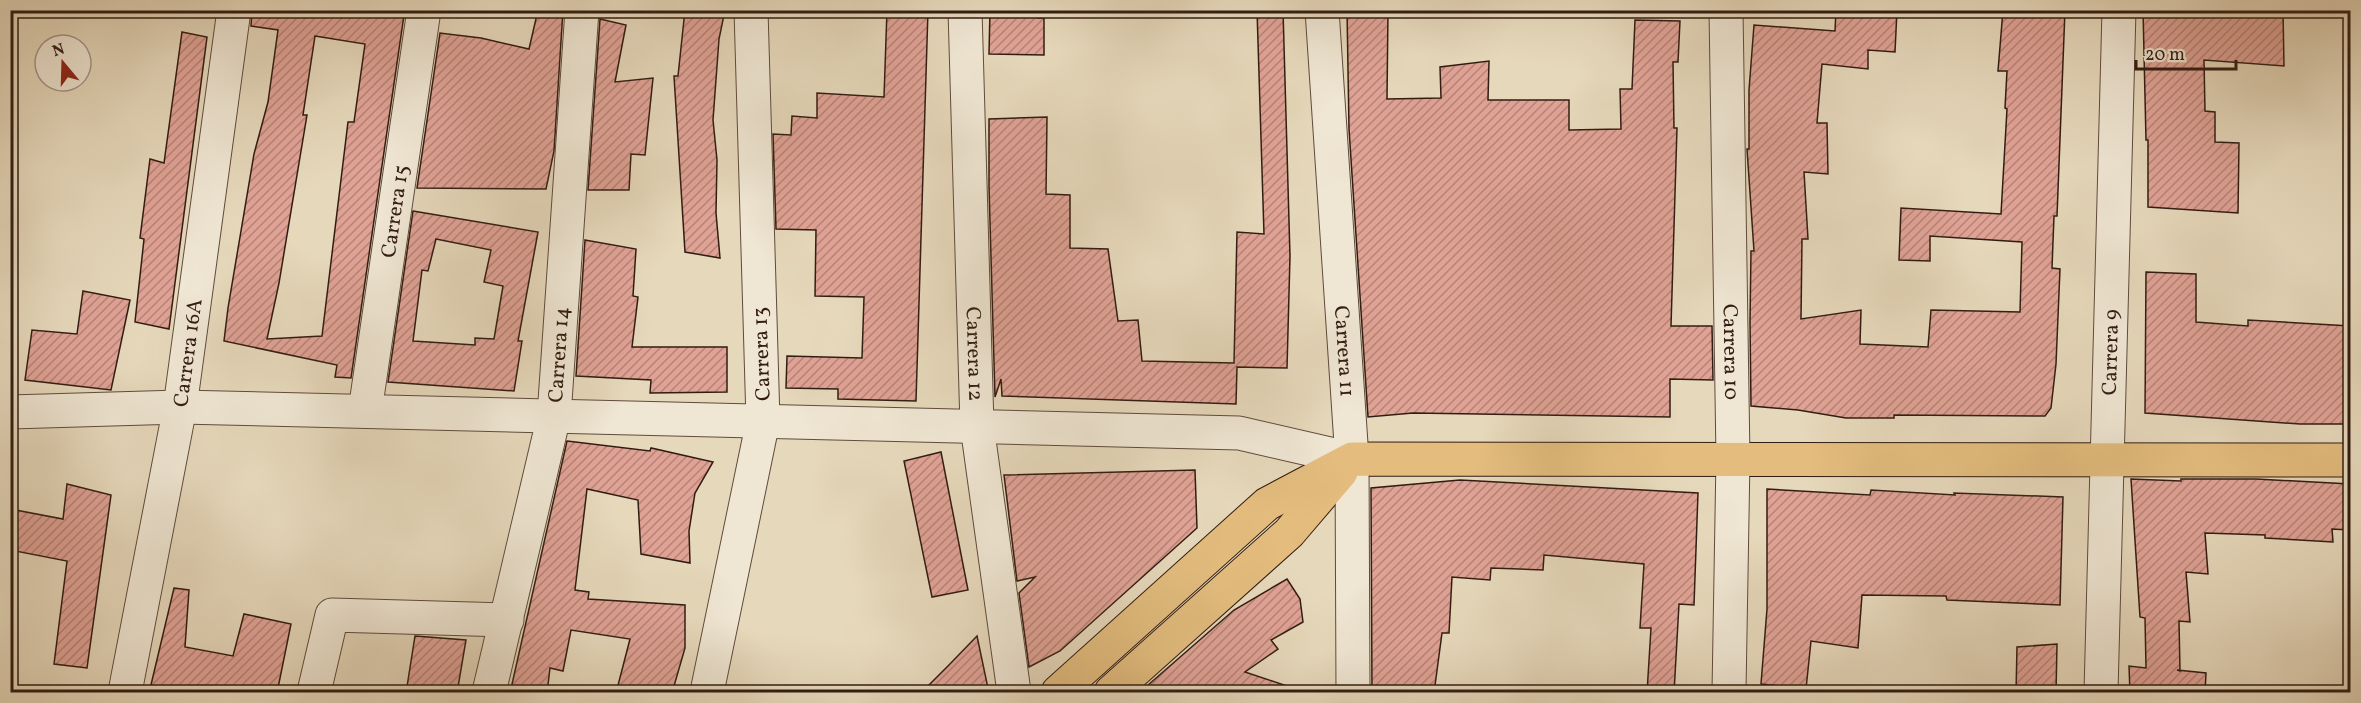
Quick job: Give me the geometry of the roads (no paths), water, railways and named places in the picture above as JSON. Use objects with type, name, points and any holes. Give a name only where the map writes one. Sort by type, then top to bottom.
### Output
[{"type":"main road","points":[[1111,693],[1288,533],[1352,459]]},
{"type":"main road","points":[[1058,693],[1267,504],[1352,459],[2350,460]]},
{"type":"street","name":"Carrera 16A","points":[[125,693],[180,407],[234,10]]},
{"type":"street","name":"Carrera 15","points":[[365,411],[424,10]]},
{"type":"street","name":"Carrera 14","points":[[489,693],[554,416],[582,10]]},
{"type":"street","name":"Carrera 13","points":[[707,693],[763,421],[751,10]]},
{"type":"street","name":"Carrera 12","points":[[965,10],[977,426],[1014,693]]},
{"type":"street","name":"Carrera 11","points":[[1322,10],[1352,459],[1353,693]]},
{"type":"street","name":"Carrera 10","points":[[1726,10],[1733,458],[1729,693]]},
{"type":"street","name":"Carrera 9","points":[[2102,693],[2119,10]]},
{"type":"street","points":[[10,412],[180,407],[1239,433],[1352,459]]},
{"type":"street","points":[[314,693],[332,615],[507,620]]}]
